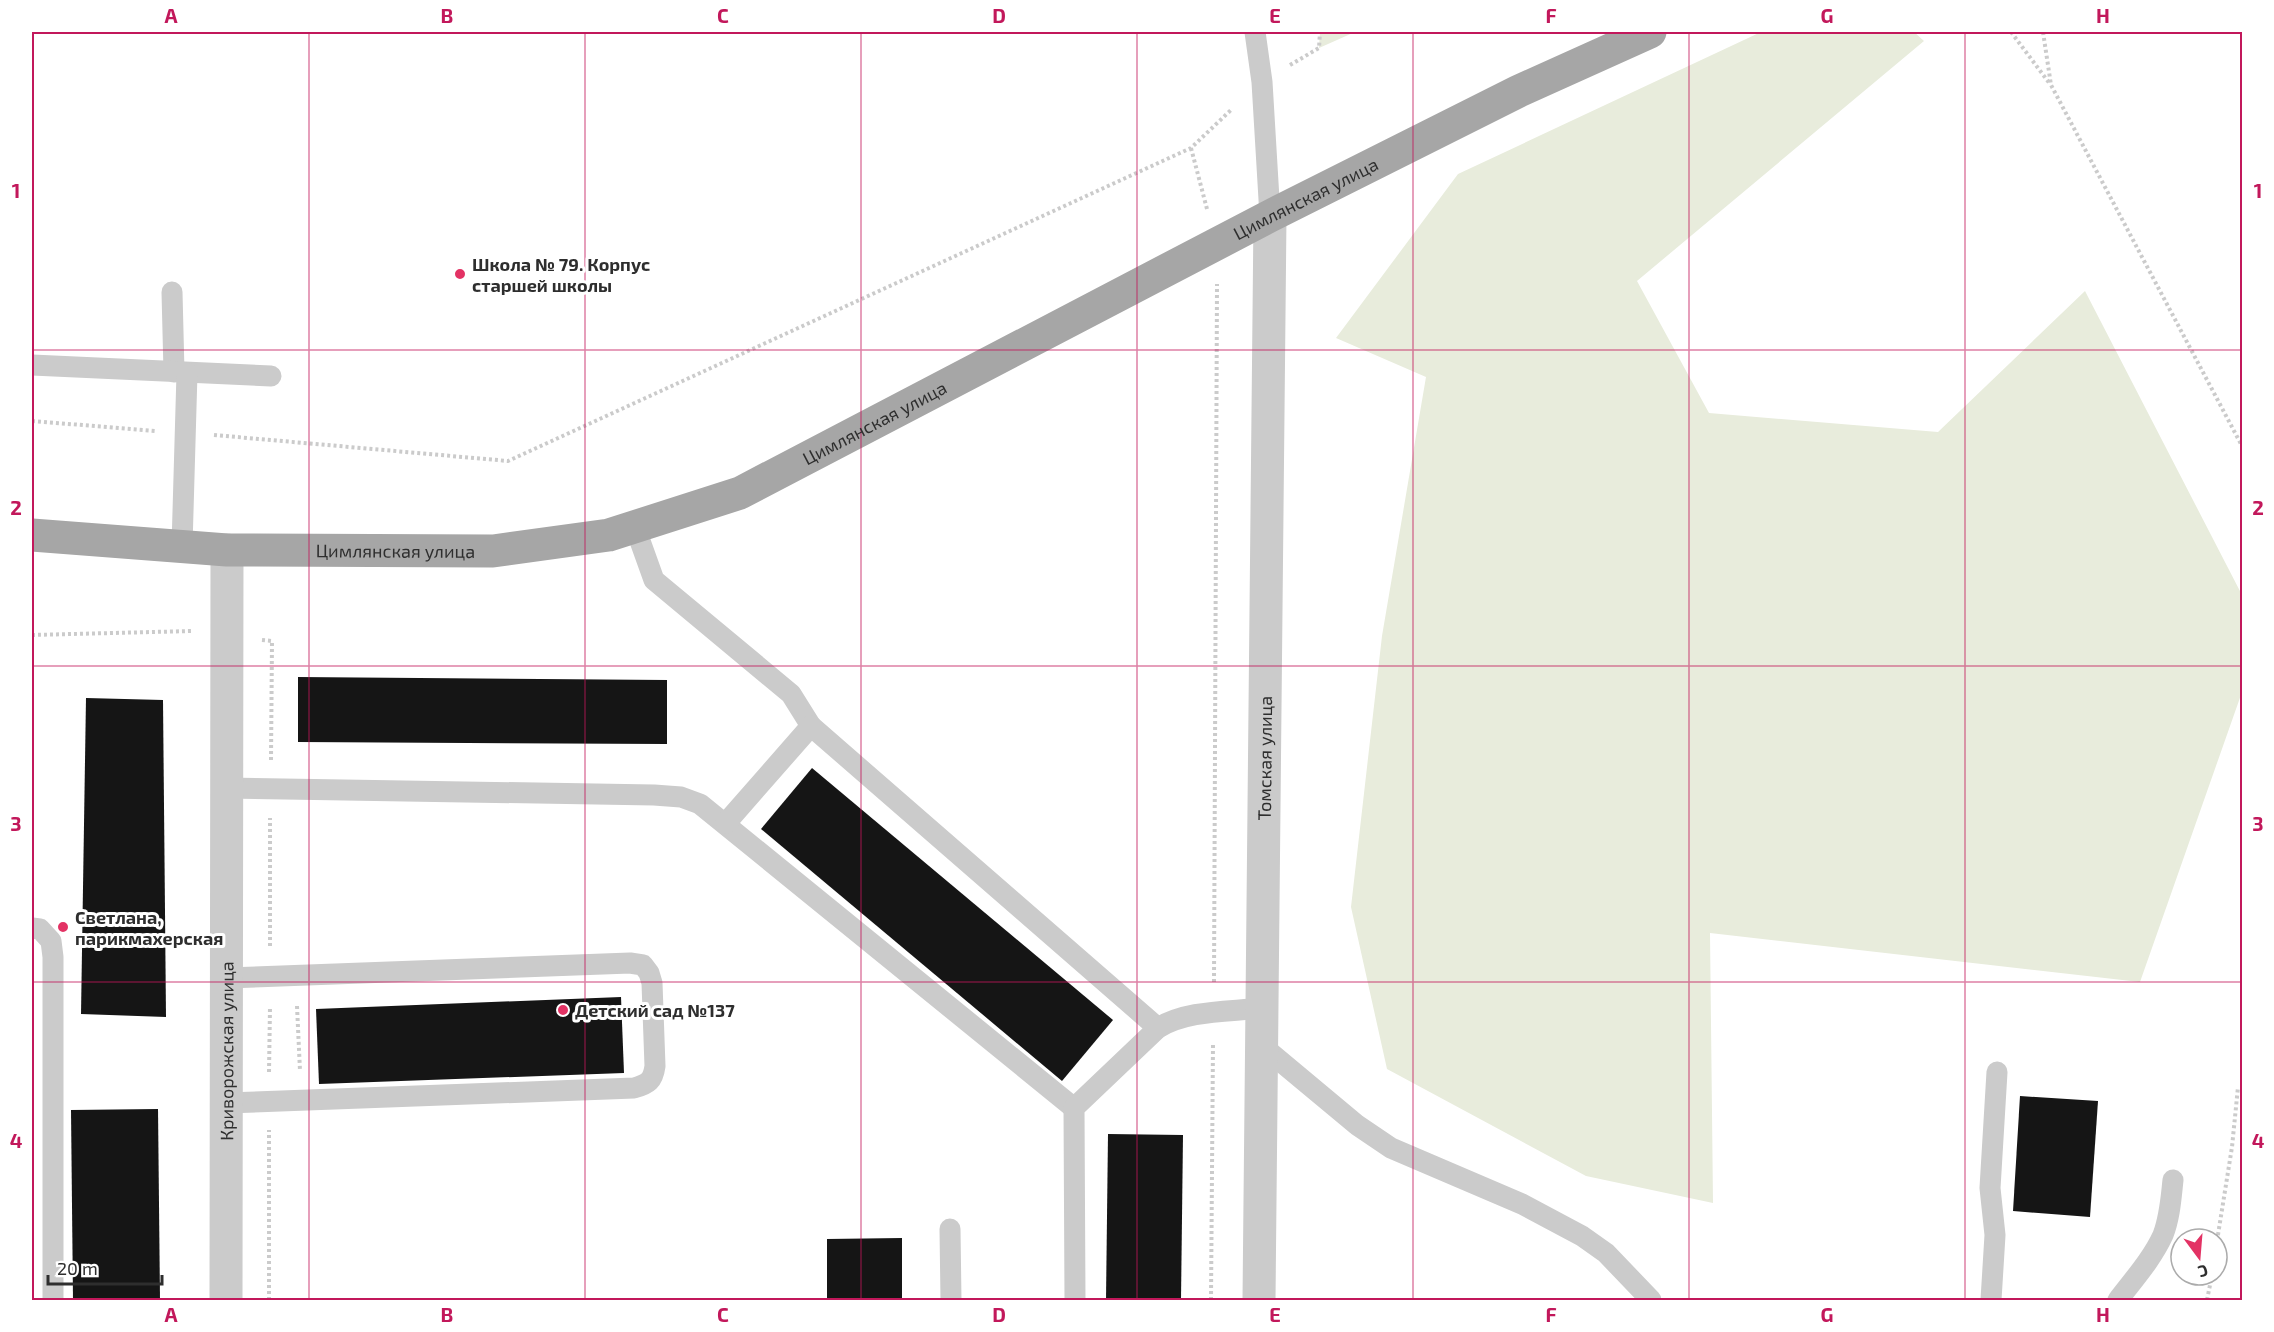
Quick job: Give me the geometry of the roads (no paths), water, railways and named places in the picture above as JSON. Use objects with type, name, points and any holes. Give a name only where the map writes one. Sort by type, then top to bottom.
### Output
[{"type":"main road","name":"Цимлянская улица","points":[[32,535],[227,550],[492,551],[609,535],[740,492],[1270,216],[1519,91],[1650,32]]},
{"type":"street","name":"Томская улица","points":[[1259,1300],[1270,216]]},
{"type":"street","name":"Криворожская улица","points":[[226,1300],[227,550]]},
{"type":"lane","points":[[1255,32],[1262,82],[1270,216]]},
{"type":"lane","points":[[172,292],[185,433],[182,546]]},
{"type":"lane","points":[[32,365],[271,376]]},
{"type":"lane","points":[[634,527],[654,579],[791,694],[811,726],[1158,1028]]},
{"type":"lane","points":[[726,823],[811,726]]},
{"type":"lane","points":[[226,788],[663,796],[681,797],[700,804],[1074,1108]]},
{"type":"lane","points":[[32,928],[40,929],[51,942],[52,957],[53,1300]]},
{"type":"lane","points":[[226,978],[630,963],[643,965],[652,983],[655,1066],[654,1077],[647,1085],[633,1088],[226,1103]]},
{"type":"lane","points":[[1075,1300],[1074,1108],[1158,1028],[1169,1021],[1182,1017],[1262,1008]]},
{"type":"lane","points":[[1261,1045],[1357,1125],[1391,1148],[1522,1204],[1582,1236],[1606,1253],[1651,1300]]},
{"type":"lane","points":[[1991,1300],[1995,1235],[1990,1188],[1997,1072]]},
{"type":"lane","points":[[2118,1300],[2151,1255],[2163,1234],[2170,1210],[2173,1180]]},
{"type":"lane","points":[[950,1229],[951,1300]]},
{"type":"place","name":"Школа № 79. Корпус старшей школы","points":[[460,274]]},
{"type":"place","name":"Светлана, парикмахерская","points":[[63,927]]},
{"type":"place","name":"Детский сад №137","points":[[563,1010]]}]
